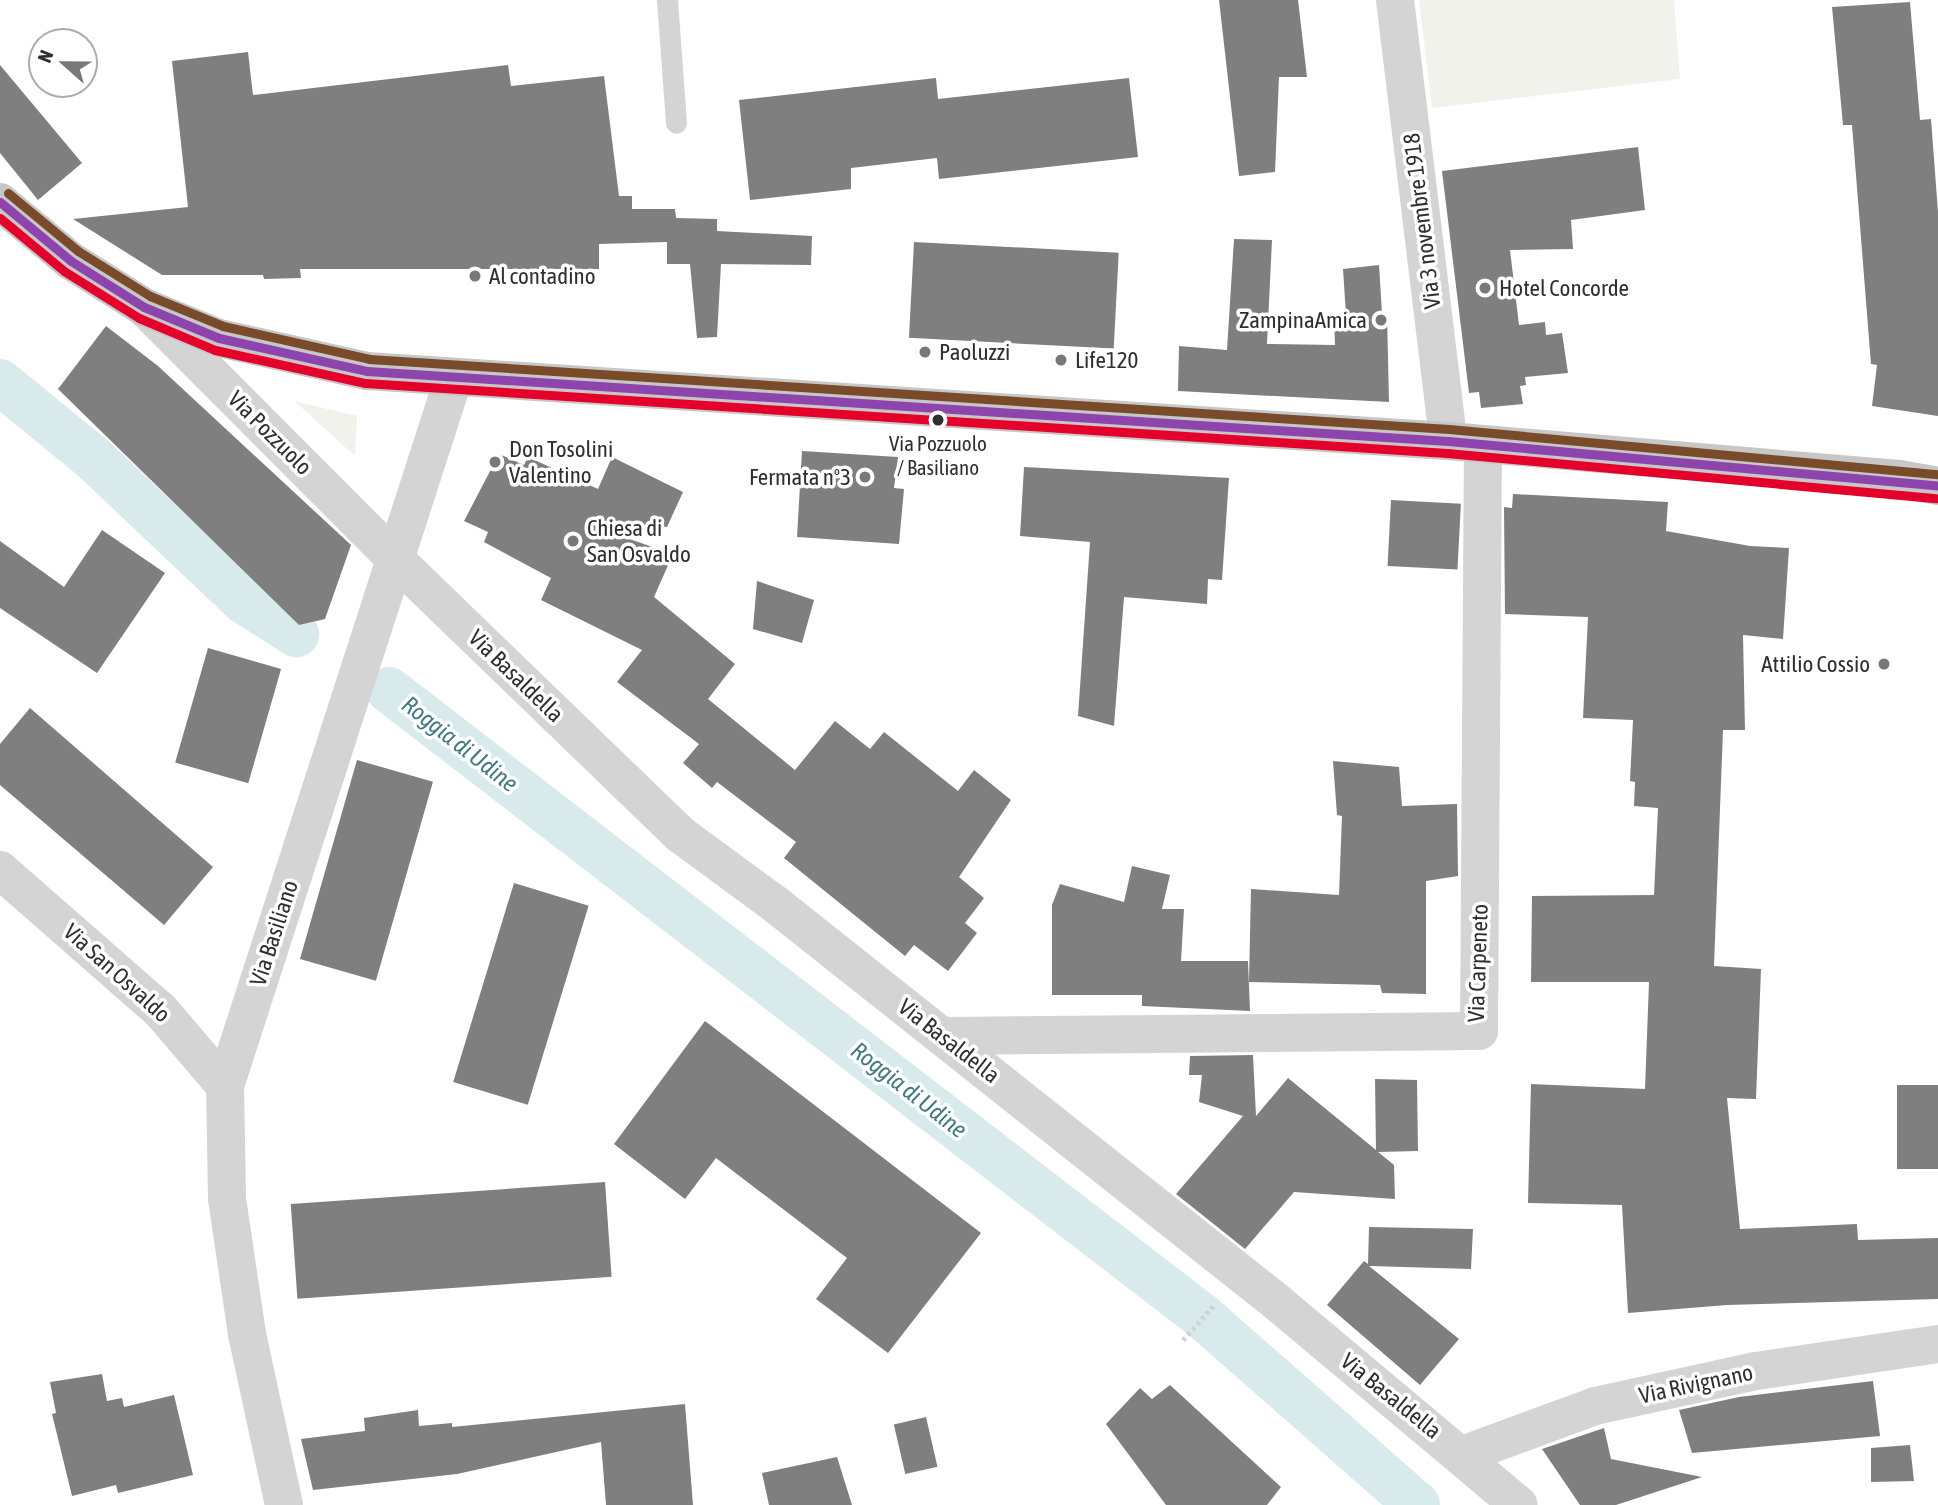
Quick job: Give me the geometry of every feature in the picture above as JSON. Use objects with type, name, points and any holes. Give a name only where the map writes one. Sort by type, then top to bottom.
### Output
[{"type":"main road","name":"Via Pozzuolo","points":[[0,202],[71,261],[144,307],[219,338],[275,354],[367,371],[1466,443],[1899,479],[1938,486]]},
{"type":"street","name":"Via 3 novembre 1918","points":[[1395,0],[1466,443]]},
{"type":"street","name":"Via Pozzuolo","points":[[144,307],[395,559]]},
{"type":"street","name":"Via Basiliano","points":[[285,1505],[247,1334],[227,1199],[225,1086],[454,377]]},
{"type":"street","name":"Via Carpeneto","points":[[942,1036],[1479,1031],[1466,443]]},
{"type":"street","name":"Via Basaldella","points":[[395,559],[681,835],[942,1036],[1462,1455],[1519,1505]]},
{"type":"street","name":"Via San Osvaldo","points":[[0,870],[160,1011],[225,1086]]},
{"type":"street","name":"Via Rivignano","points":[[1462,1455],[1595,1406],[1756,1371],[1938,1345]]},
{"type":"lane","points":[[667,0],[676,123]]},
{"type":"path","points":[[1183,1340],[1213,1306]]},
{"type":"shaded area","points":[[1419,0],[1674,0],[1680,79],[1432,108]]},
{"type":"shaded area","points":[[294,401],[357,416],[355,456]]},
{"type":"building","points":[[1219,0],[1298,0],[1307,77],[1279,77],[1275,172],[1239,176]]},
{"type":"building","points":[[1910,2],[1920,120],[1931,119],[1938,212],[1938,416],[1872,406],[1877,365],[1871,364],[1852,125],[1843,125],[1832,7]]},
{"type":"building","points":[[248,52],[253,95],[508,65],[511,86],[604,76],[619,196],[632,196],[632,209],[675,209],[676,218],[717,219],[717,231],[812,236],[811,265],[721,264],[717,337],[697,338],[690,264],[667,264],[667,242],[599,244],[599,269],[300,269],[301,278],[264,279],[263,275],[162,275],[73,219],[188,207],[172,61]]},
{"type":"building","points":[[0,65],[82,163],[38,200],[0,153]]},
{"type":"building","points":[[936,78],[938,99],[1129,78],[1138,157],[939,179],[937,158],[851,168],[851,189],[750,200],[739,100]]},
{"type":"building","name":"Hotel Concorde","points":[[1638,147],[1645,210],[1571,220],[1573,249],[1510,250],[1519,325],[1545,322],[1546,335],[1562,333],[1568,373],[1525,377],[1526,385],[1520,386],[1523,404],[1481,408],[1479,392],[1469,393],[1442,171]]},
{"type":"building","points":[[1234,239],[1272,240],[1267,344],[1335,345],[1334,317],[1346,315],[1343,269],[1379,265],[1382,313],[1387,313],[1389,402],[1178,391],[1179,346],[1227,350]]},
{"type":"building","points":[[914,242],[1119,253],[1114,349],[909,338]]},
{"type":"building","points":[[106,326],[158,366],[351,545],[325,619],[299,625],[58,389]]},
{"type":"building","points":[[802,451],[898,457],[894,488],[904,489],[899,544],[797,537]]},
{"type":"building","points":[[499,454],[524,465],[528,457],[598,489],[612,457],[683,492],[667,527],[611,523],[609,532],[673,554],[654,597],[735,664],[708,699],[795,770],[835,721],[870,749],[884,732],[958,791],[974,770],[1011,800],[959,877],[984,898],[965,923],[977,933],[948,971],[914,945],[905,956],[784,858],[796,842],[717,782],[712,788],[683,763],[699,744],[617,682],[642,650],[541,600],[551,578],[484,542],[488,532],[464,521]]},
{"type":"building","points":[[1024,467],[1229,478],[1222,580],[1208,579],[1207,604],[1124,597],[1114,726],[1078,716],[1090,542],[1020,536]]},
{"type":"building","points":[[1513,494],[1668,502],[1666,531],[1750,546],[1789,548],[1783,639],[1743,635],[1745,730],[1723,730],[1714,966],[1761,969],[1756,1099],[1727,1098],[1740,1229],[1857,1224],[1858,1240],[1938,1238],[1938,1299],[1727,1305],[1628,1313],[1622,1205],[1528,1203],[1531,1084],[1645,1089],[1649,982],[1531,982],[1532,896],[1654,895],[1658,808],[1634,806],[1635,782],[1630,781],[1633,720],[1583,718],[1588,617],[1505,614],[1504,507],[1512,508]]},
{"type":"building","points":[[1391,500],[1461,504],[1457,570],[1388,566]]},
{"type":"building","points":[[102,530],[165,573],[97,673],[0,608],[0,541],[64,587]]},
{"type":"building","points":[[757,581],[814,600],[802,643],[753,629]]},
{"type":"building","points":[[208,648],[281,669],[248,783],[175,762]]},
{"type":"building","points":[[30,708],[213,867],[164,925],[0,785],[0,744]]},
{"type":"building","points":[[357,760],[433,782],[376,981],[300,959]]},
{"type":"building","points":[[1333,761],[1399,767],[1402,806],[1457,804],[1458,876],[1426,881],[1426,994],[1382,993],[1380,985],[1249,982],[1251,889],[1339,895],[1342,816],[1337,815]]},
{"type":"building","points":[[1132,866],[1170,875],[1162,909],[1184,909],[1181,961],[1248,961],[1250,1011],[1142,1006],[1142,995],[1052,995],[1052,905],[1060,884],[1124,902]]},
{"type":"building","points":[[514,883],[589,906],[528,1105],[453,1082]]},
{"type":"building","points":[[705,1021],[981,1233],[888,1353],[816,1299],[847,1258],[716,1158],[685,1199],[614,1144]]},
{"type":"building","points":[[1253,1055],[1256,1116],[1288,1078],[1376,1150],[1375,1079],[1417,1080],[1418,1151],[1378,1152],[1394,1165],[1395,1199],[1294,1192],[1245,1249],[1176,1194],[1243,1116],[1199,1102],[1202,1075],[1189,1075],[1190,1056]]},
{"type":"building","points":[[1897,1085],[1938,1085],[1938,1169],[1897,1169]]},
{"type":"building","points":[[605,1182],[612,1277],[297,1299],[291,1204]]},
{"type":"building","points":[[1369,1227],[1473,1229],[1471,1269],[1369,1266],[1459,1339],[1420,1385],[1327,1305],[1364,1261],[1368,1264]]},
{"type":"building","points":[[102,1374],[107,1401],[122,1398],[124,1407],[174,1395],[193,1475],[118,1493],[116,1485],[72,1496],[52,1414],[56,1413],[50,1382]]},
{"type":"building","points":[[1873,1381],[1880,1436],[1692,1453],[1679,1410],[1739,1397]]},
{"type":"building","points":[[1170,1385],[1281,1487],[1267,1505],[1166,1505],[1106,1424],[1140,1388],[1152,1399]]},
{"type":"building","points":[[685,1404],[693,1505],[606,1505],[601,1442],[457,1474],[313,1490],[301,1439],[365,1431],[364,1418],[418,1410],[419,1426],[452,1423],[452,1427]]},
{"type":"building","points":[[926,1417],[937,1467],[905,1474],[894,1424]]},
{"type":"building","points":[[1604,1428],[1611,1459],[1702,1477],[1616,1505],[1580,1505],[1542,1449]]},
{"type":"building","points":[[1910,1445],[1914,1481],[1871,1482],[1871,1448]]},
{"type":"building","points":[[837,1457],[852,1505],[769,1505],[762,1473]]},
{"type":"waterway","name":"Roggia di Udine","points":[[0,382],[94,459],[244,601],[296,634]]},
{"type":"waterway","name":"Roggia di Udine","points":[[389,690],[1202,1316],[1417,1505]]},
{"type":"transit line","points":[[8,193],[78,251],[150,296],[223,326],[369,359],[1449,429],[1938,474]]},
{"type":"transit line","name":"3","points":[[0,202],[71,261],[144,307],[219,338],[367,371],[1448,441],[1938,486]]},
{"type":"transit line","points":[[0,218],[64,271],[139,318],[215,350],[365,383],[1447,453],[1936,498]]},
{"type":"place","name":"Al contadino","points":[[475,276]]},
{"type":"place","name":"Hotel Concorde","points":[[1485,288]]},
{"type":"place","name":"ZampinaAmica","points":[[1381,320]]},
{"type":"place","name":"Paoluzzi","points":[[925,352]]},
{"type":"place","name":"Life120","points":[[1061,360]]},
{"type":"place","name":"Via Pozzuolo / Basiliano","points":[[938,420]]},
{"type":"place","name":"Don Tosolini Valentino","points":[[495,462]]},
{"type":"place","name":"Fermata n°3","points":[[865,477]]},
{"type":"place","name":"Chiesa di San Osvaldo","points":[[573,541]]},
{"type":"place","name":"Attilio Cossio","points":[[1884,664]]}]
